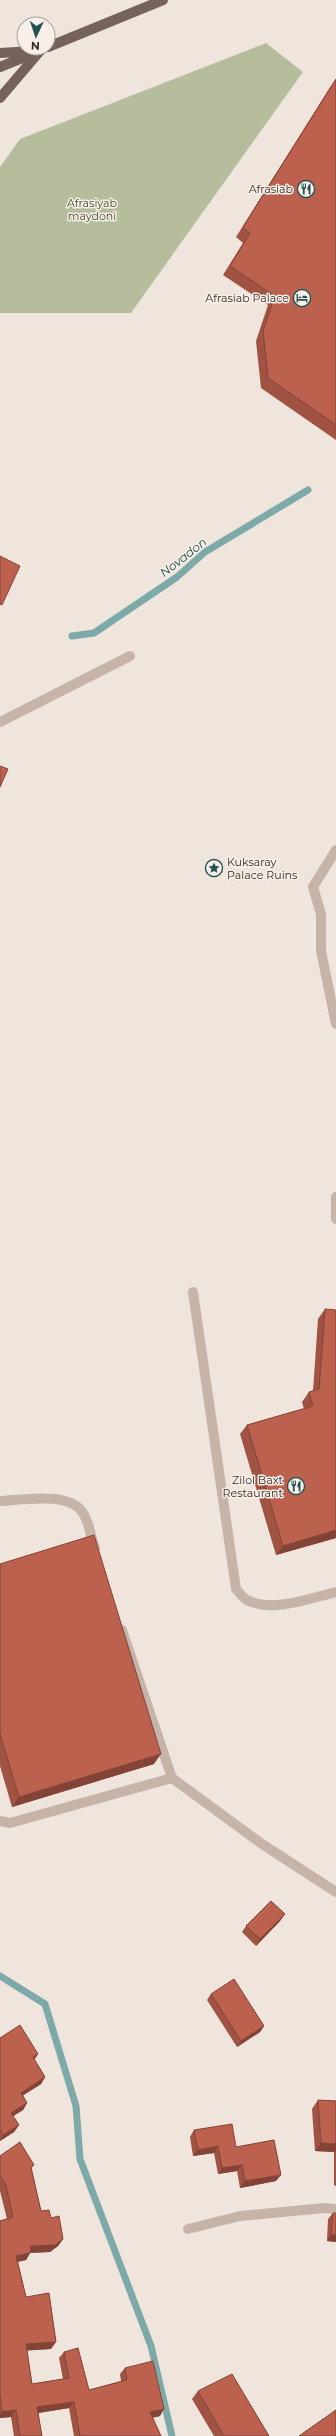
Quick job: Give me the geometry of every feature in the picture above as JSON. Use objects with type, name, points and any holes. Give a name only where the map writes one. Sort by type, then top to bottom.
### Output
[{"type":"main road","points":[[56,44],[163,0]]},
{"type":"main road","points":[[0,53],[16,52]]},
{"type":"main road","points":[[0,67],[28,56]]},
{"type":"main road","points":[[0,98],[39,56]]},
{"type":"street","points":[[0,722],[130,656]]},
{"type":"street","points":[[336,850],[313,887],[321,914],[321,951],[336,1024]]},
{"type":"street","points":[[336,1197],[336,1219]]},
{"type":"street","points":[[193,1292],[236,1589],[246,1600],[258,1603],[279,1604],[336,1592]]},
{"type":"street","points":[[0,1501],[44,1498],[66,1500],[83,1512],[98,1557]]},
{"type":"street","points":[[120,1623],[172,1778],[262,1844],[336,1892]]},
{"type":"street","points":[[0,1821],[10,1823],[172,1778]]},
{"type":"street","points":[[188,2229],[240,2216],[324,2208],[336,2210]]},
{"type":"green space","name":"Afrasiyab maydoni","points":[[266,43],[303,72],[131,313],[0,313],[0,167],[20,139]]},
{"type":"building","points":[[336,79],[336,425],[268,378],[263,331],[275,296],[230,266],[250,233],[243,227]]},
{"type":"building","points":[[0,556],[20,566],[2,605],[0,604]]},
{"type":"building","points":[[0,766],[8,769],[0,787]]},
{"type":"building","name":"Zilol Baxt Restaurant","points":[[325,1309],[336,1310],[336,1530],[283,1546],[247,1425],[313,1406],[309,1392],[319,1389]]},
{"type":"building","points":[[94,1535],[161,1754],[19,1797],[0,1734],[0,1564]]},
{"type":"building","points":[[271,1901],[285,1914],[260,1939],[246,1926]]},
{"type":"building","points":[[234,1979],[264,2026],[241,2041],[211,1994]]},
{"type":"building","points":[[20,2025],[38,2054],[33,2057],[45,2077],[21,2093],[27,2103],[11,2113],[19,2125],[3,2135],[0,2130],[0,2038]]},
{"type":"building","points":[[318,2100],[336,2101],[336,2144],[321,2143]]},
{"type":"building","points":[[232,2124],[236,2147],[274,2140],[281,2175],[245,2181],[242,2165],[222,2168],[218,2146],[198,2150],[194,2130]]},
{"type":"building","points":[[20,2142],[34,2165],[31,2167],[41,2211],[49,2210],[51,2218],[59,2216],[63,2239],[55,2245],[31,2246],[30,2253],[16,2256],[26,2297],[49,2293],[56,2342],[26,2344],[32,2384],[69,2378],[64,2352],[78,2348],[89,2390],[127,2380],[125,2368],[153,2361],[164,2409],[150,2412],[161,2436],[80,2436],[74,2402],[37,2407],[42,2436],[20,2436],[16,2410],[2,2412],[0,2394],[0,2221],[13,2217],[6,2186],[0,2175],[0,2156]]},
{"type":"building","points":[[333,2213],[336,2213],[336,2235],[331,2235]]},
{"type":"building","points":[[232,2374],[269,2436],[224,2436],[198,2391]]},
{"type":"building","points":[[336,2410],[336,2436],[299,2436]]},
{"type":"waterway","name":"Novadon","points":[[72,636],[94,633],[177,577],[205,552],[308,490]]},
{"type":"waterway","points":[[0,1976],[45,2004],[76,2106],[80,2159],[151,2346],[172,2436]]},
{"type":"place","name":"Afrasiab","points":[[306,189]]},
{"type":"place","name":"Afrasiab Palace","points":[[302,298]]},
{"type":"place","name":"Kuksaray Palace Ruins","points":[[214,868]]},
{"type":"place","name":"Zilol Baxt Restaurant","points":[[296,1486]]}]
